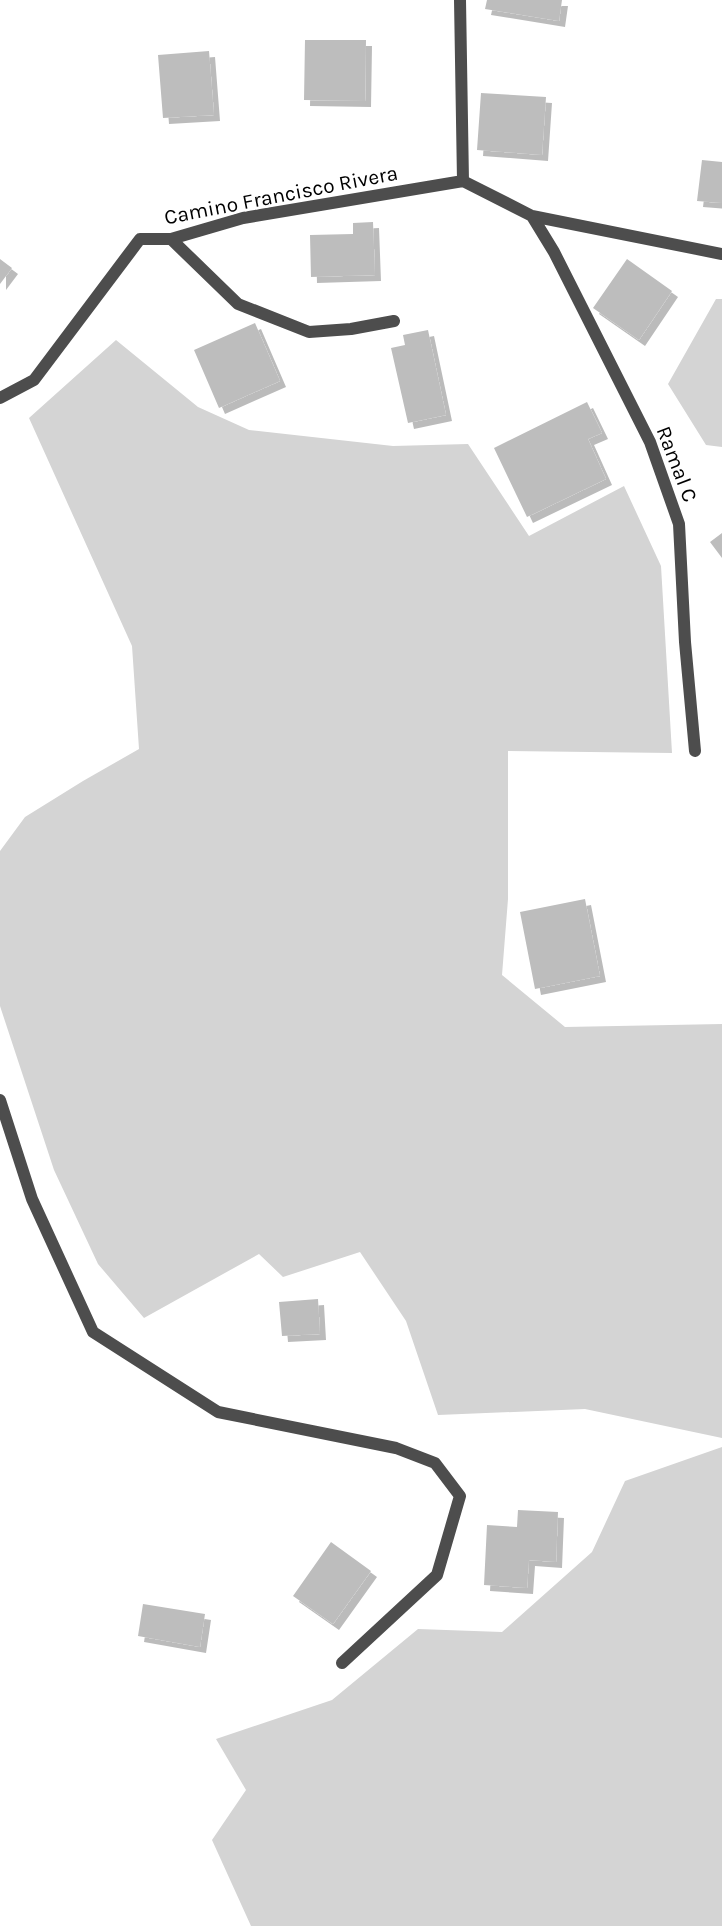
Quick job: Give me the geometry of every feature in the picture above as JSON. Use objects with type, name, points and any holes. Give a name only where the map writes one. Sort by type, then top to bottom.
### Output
[{"type":"street","points":[[460,0],[463,181],[532,216],[722,254]]},
{"type":"street","name":"Camino Francisco Rivera","points":[[0,398],[34,380],[140,239],[171,239],[243,218],[463,181]]},
{"type":"street","name":"Ramal C","points":[[532,216],[554,252],[650,442],[679,524],[685,642],[695,751]]},
{"type":"street","points":[[171,239],[238,304],[309,332],[351,329],[394,321]]},
{"type":"street","points":[[0,1100],[32,1199],[93,1332],[218,1412],[396,1448],[435,1463],[460,1496],[436,1575],[342,1663]]},
{"type":"shaded area","points":[[716,299],[722,299],[722,447],[706,445],[668,384]]},
{"type":"shaded area","points":[[116,340],[198,407],[249,430],[393,446],[468,444],[529,536],[624,486],[661,566],[672,753],[508,751],[508,899],[502,975],[565,1027],[722,1024],[722,1438],[585,1409],[438,1415],[406,1321],[360,1252],[283,1277],[259,1254],[144,1318],[98,1264],[54,1170],[0,1006],[0,851],[25,817],[139,749],[132,646],[29,418]]},
{"type":"shaded area","points":[[722,1447],[722,1926],[251,1926],[212,1840],[246,1790],[216,1739],[332,1700],[418,1629],[502,1632],[592,1552],[625,1481]]},
{"type":"building","points":[[487,0],[562,0],[559,21],[485,9]]},
{"type":"building","points":[[305,40],[366,40],[365,101],[304,100]]},
{"type":"building","points":[[209,51],[214,115],[163,118],[158,55]]},
{"type":"building","points":[[481,93],[546,97],[542,155],[477,150]]},
{"type":"building","points":[[702,160],[722,162],[722,203],[697,201]]},
{"type":"building","points":[[373,222],[375,275],[311,277],[310,235],[353,234],[353,223]]},
{"type":"building","points":[[0,259],[12,268],[0,284]]},
{"type":"building","points":[[627,259],[672,291],[639,340],[593,308]]},
{"type":"building","points":[[255,323],[280,381],[219,408],[194,350]]},
{"type":"building","points":[[428,330],[446,415],[408,423],[391,348],[405,345],[403,335]]},
{"type":"building","points":[[587,402],[602,433],[588,439],[606,479],[527,517],[494,448]]},
{"type":"building","points":[[722,533],[722,558],[710,542]]},
{"type":"building","points":[[585,899],[600,976],[535,989],[520,912]]},
{"type":"building","points":[[318,1299],[320,1334],[282,1336],[279,1302]]},
{"type":"building","points":[[518,1510],[558,1512],[556,1562],[529,1560],[527,1588],[484,1585],[487,1525],[517,1527]]},
{"type":"building","points":[[331,1542],[371,1571],[333,1624],[293,1596]]},
{"type":"building","points":[[143,1604],[205,1614],[200,1647],[138,1636]]}]
